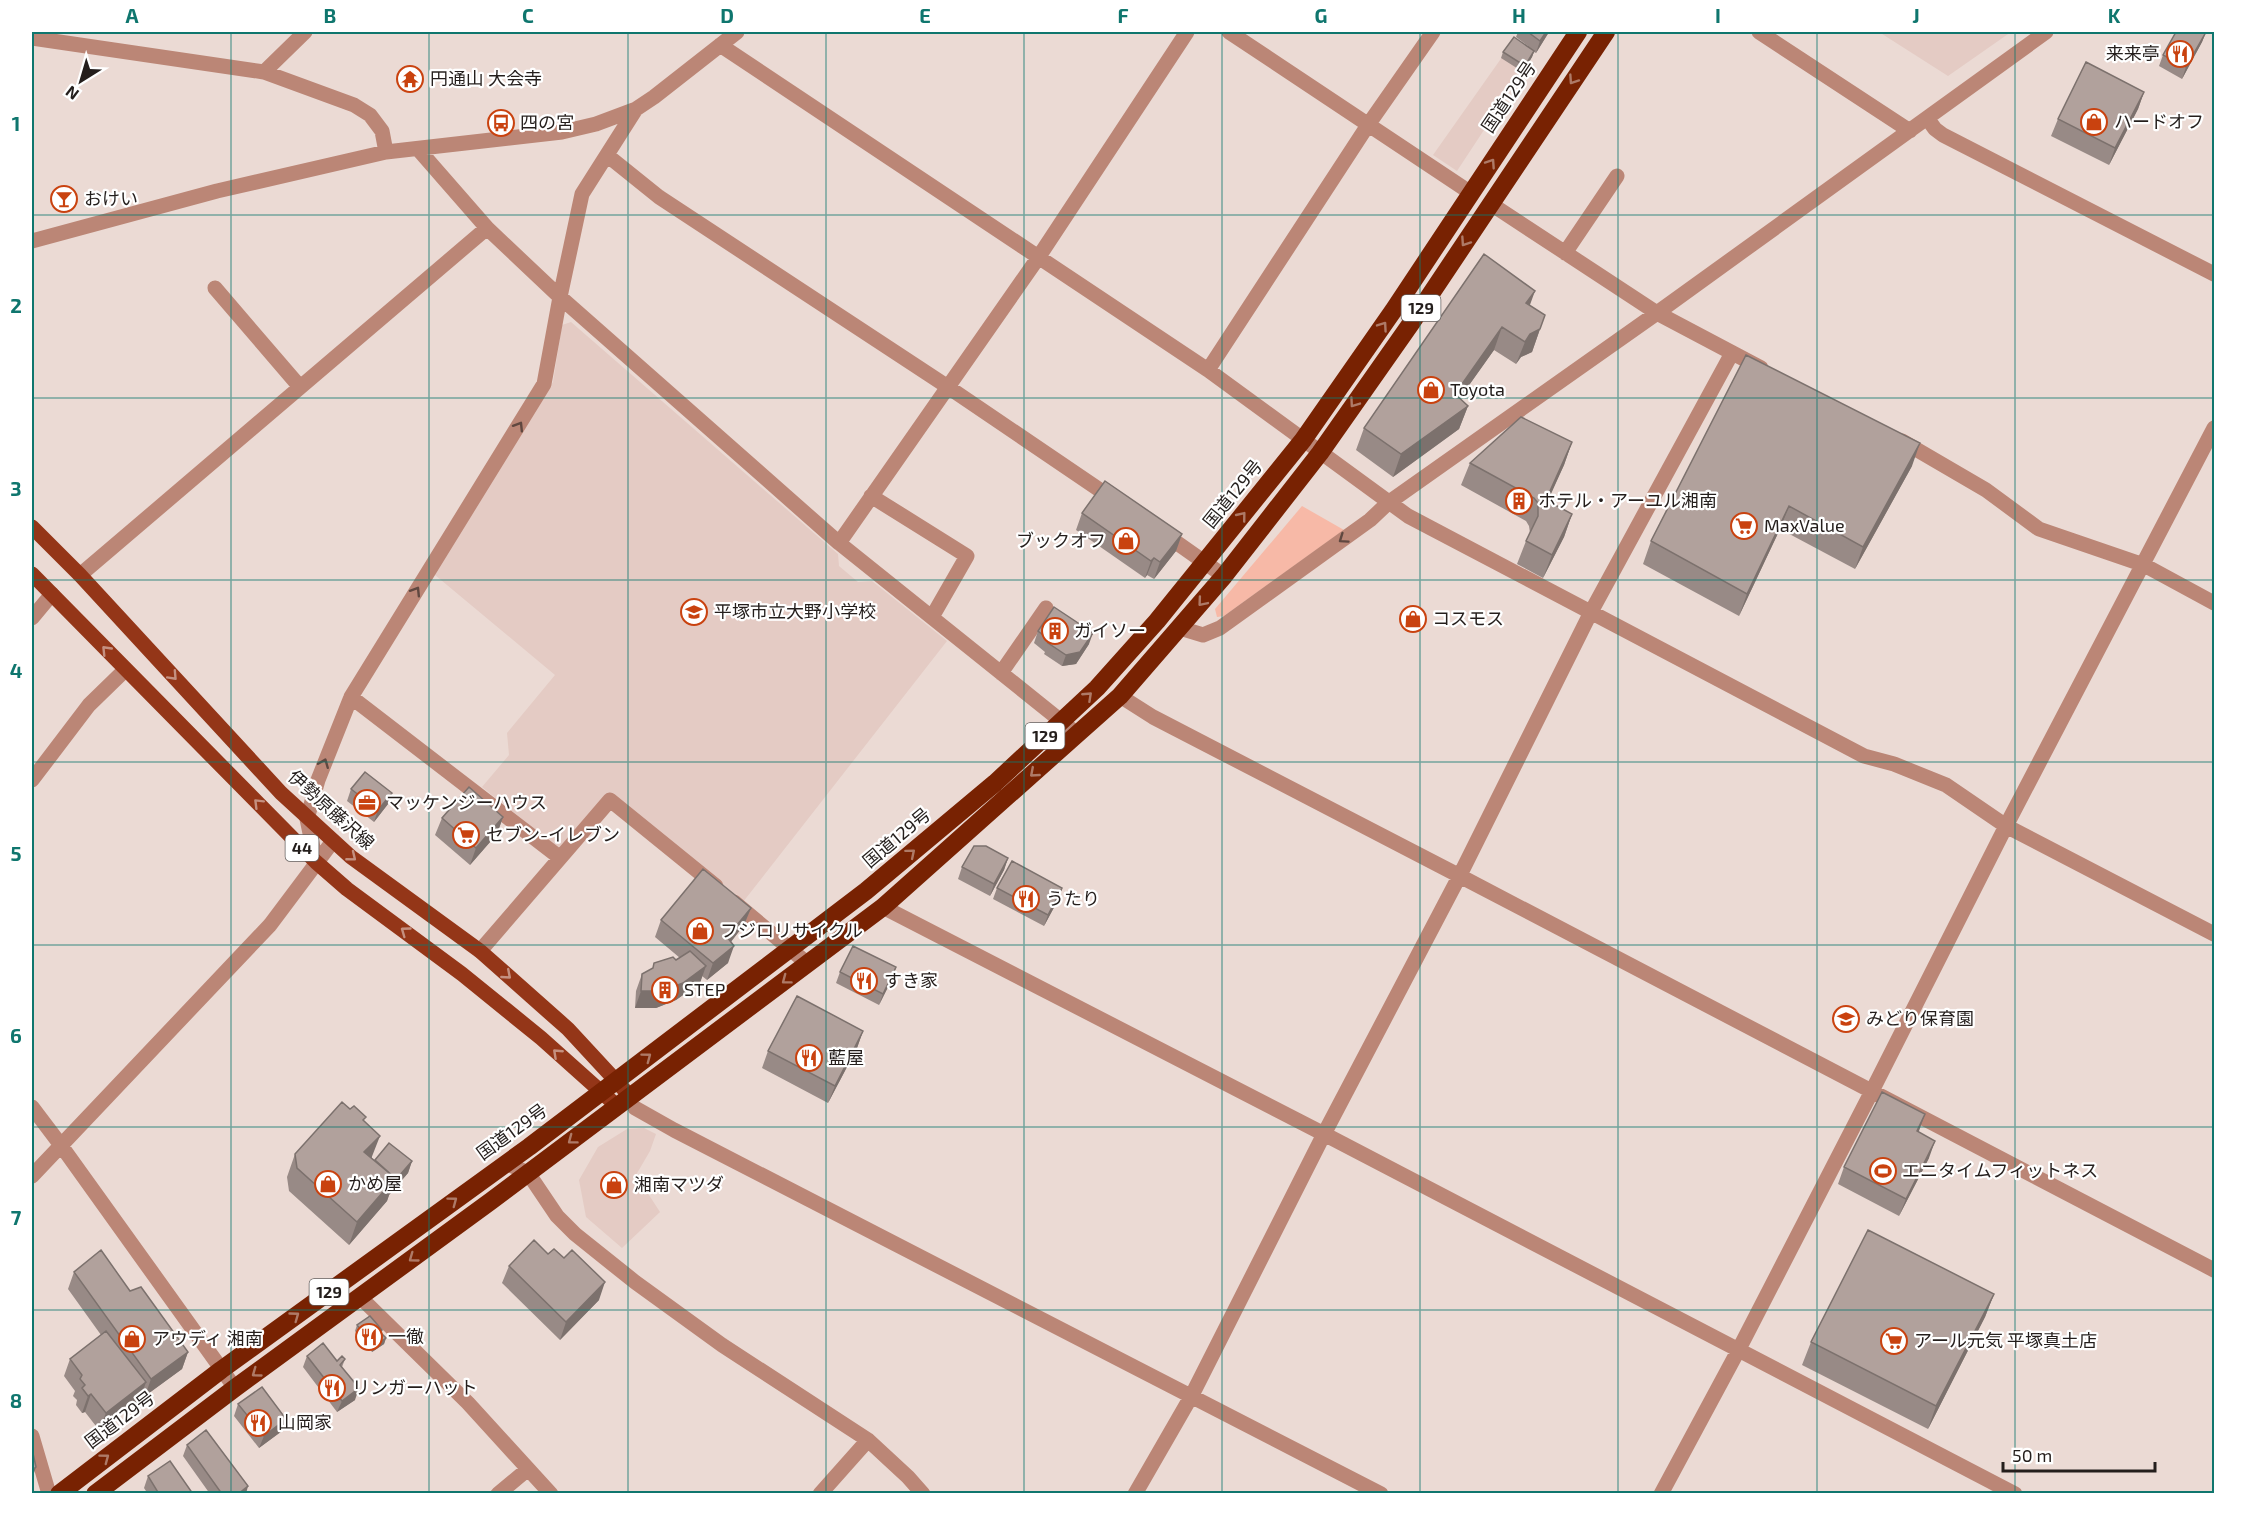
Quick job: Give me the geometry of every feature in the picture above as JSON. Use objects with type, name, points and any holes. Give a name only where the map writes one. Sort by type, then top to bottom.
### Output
[{"type":"highway","name":"国道129号","points":[[59,1494],[221,1370],[529,1147],[866,891],[995,783],[1097,688],[1157,621],[1304,440],[1393,311],[1578,32]]},
{"type":"highway","name":"129","points":[[95,1494],[235,1388],[627,1103],[883,907],[1120,696],[1224,576],[1320,453],[1606,32]]},
{"type":"main road","name":"伊勢原藤沢線","points":[[32,527],[80,575],[307,819],[351,857],[480,951],[568,1029],[617,1080],[627,1103]]},
{"type":"main road","name":"44","points":[[32,574],[316,862],[347,889],[462,974],[541,1038],[600,1092],[627,1103]]},
{"type":"street","points":[[264,72],[305,32]]},
{"type":"street","points":[[32,240],[218,190],[386,152],[562,132],[596,124],[636,109],[737,32]]},
{"type":"street","points":[[839,543],[1038,258],[1187,32]]},
{"type":"street","points":[[1229,32],[1471,193]]},
{"type":"street","points":[[1208,370],[1368,125],[1433,32]]},
{"type":"street","points":[[1759,32],[1910,131]]},
{"type":"street","points":[[1180,628],[1203,635],[1220,628],[1370,520],[1388,503],[1657,313],[2046,32]]},
{"type":"street","points":[[32,38],[264,72],[354,105],[370,115],[382,132],[386,152]]},
{"type":"street","points":[[720,45],[1208,370],[1388,503],[1415,520],[1864,756],[1894,764],[1946,785],[2006,826],[2214,934]]},
{"type":"street","points":[[316,862],[307,819],[318,780],[351,697],[544,384],[582,194],[636,109]]},
{"type":"street","points":[[1927,118],[1943,135],[2214,274]]},
{"type":"street","points":[[418,149],[487,228],[560,297],[839,543],[1078,734]]},
{"type":"street","points":[[608,156],[659,197],[948,387],[1131,512]]},
{"type":"street","points":[[1565,253],[1617,176]]},
{"type":"street","points":[[1491,204],[1657,313],[1773,374]]},
{"type":"street","points":[[80,575],[487,228]]},
{"type":"street","points":[[215,288],[300,387]]},
{"type":"street","points":[[1135,1494],[1192,1395],[1324,1134],[1460,875],[1591,612],[1732,353]]},
{"type":"street","points":[[1661,1494],[1739,1349],[2006,826],[2214,428]]},
{"type":"street","points":[[1885,431],[1986,490],[2039,529],[2144,565],[2214,603]]},
{"type":"street","points":[[872,496],[967,556],[932,617]]},
{"type":"street","points":[[1151,525],[1224,576]]},
{"type":"street","points":[[32,618],[52,594]]},
{"type":"street","points":[[1001,673],[1046,608]]},
{"type":"street","points":[[32,780],[89,705],[125,670]]},
{"type":"street","points":[[1120,696],[1153,717],[1460,875],[1871,1094],[2214,1270]]},
{"type":"street","points":[[351,697],[559,857]]},
{"type":"street","points":[[480,951],[610,800],[808,964]]},
{"type":"street","points":[[32,1176],[270,925],[333,841]]},
{"type":"street","points":[[883,907],[2015,1494]]},
{"type":"street","points":[[627,1103],[674,1130],[1381,1494]]},
{"type":"street","points":[[32,1107],[235,1388]]},
{"type":"street","points":[[528,1173],[529,1147]]},
{"type":"street","points":[[506,1163],[528,1173],[557,1216],[575,1234],[635,1282],[722,1345],[868,1440],[908,1476],[922,1494]]},
{"type":"street","points":[[360,1297],[468,1403],[551,1494]]},
{"type":"street","points":[[32,1436],[49,1494]]},
{"type":"street","points":[[820,1494],[868,1440]]},
{"type":"street","points":[[498,1494],[528,1469]]},
{"type":"shaded area","points":[[1879,32],[2011,32],[1948,76]]},
{"type":"shaded area","points":[[1512,43],[1532,57],[1457,171],[1433,155]]},
{"type":"shaded area","name":"平塚市立大野小学校","points":[[571,322],[838,554],[839,566],[858,582],[872,581],[947,641],[743,902],[611,793],[564,847],[557,847],[482,787],[509,755],[507,733],[555,675],[429,570],[553,382],[562,325]]},
{"type":"shaded area","points":[[1302,506],[1344,530],[1224,616],[1217,617],[1215,609]]},
{"type":"shaded area","points":[[644,1128],[656,1134],[650,1151],[636,1175],[660,1212],[622,1248],[586,1217],[579,1180],[598,1147],[627,1129]]},
{"type":"building","points":[[1528,32],[1546,32],[1540,41]]},
{"type":"building","name":"来来亭","points":[[2176,32],[2206,32],[2186,67],[2163,55]]},
{"type":"building","points":[[1514,37],[1534,51],[1525,66],[1503,52]]},
{"type":"building","name":"ハードオフ","points":[[2086,62],[2144,92],[2115,148],[2058,119]]},
{"type":"building","name":"Toyota","points":[[1484,254],[1535,291],[1526,303],[1545,315],[1540,329],[1530,334],[1525,342],[1502,327],[1455,394],[1468,406],[1401,454],[1364,428]]},
{"type":"building","points":[[1746,355],[1920,443],[1863,547],[1789,506],[1747,594],[1651,541]]},
{"type":"building","points":[[1521,417],[1572,442],[1546,500],[1572,514],[1552,555],[1526,541],[1538,516],[1538,503],[1534,498],[1470,463]]},
{"type":"building","points":[[1105,481],[1182,534],[1160,562],[1154,558],[1151,561],[1082,513]]},
{"type":"building","points":[[1054,607],[1093,633],[1080,652],[1066,655],[1048,643],[1051,641],[1038,631]]},
{"type":"building","points":[[365,772],[392,793],[378,810],[351,789]]},
{"type":"building","points":[[469,787],[503,817],[476,848],[442,818]]},
{"type":"building","points":[[974,846],[986,846],[1008,858],[994,884],[962,867]]},
{"type":"building","points":[[1012,861],[1062,888],[1048,915],[997,888]]},
{"type":"building","name":"フジロリサイクル","points":[[703,869],[751,908],[727,937],[734,946],[713,963],[661,920]]},
{"type":"building","points":[[853,946],[896,967],[883,994],[840,972]]},
{"type":"building","points":[[690,951],[706,966],[683,983],[662,991],[641,991],[642,974],[653,968],[654,963],[673,957],[676,960]]},
{"type":"building","name":"藍屋","points":[[797,996],[863,1031],[835,1086],[768,1051]]},
{"type":"building","name":"エニタイムフィットネス","points":[[1882,1092],[1925,1114],[1917,1131],[1935,1141],[1906,1199],[1844,1167]]},
{"type":"building","name":"かめ屋","points":[[342,1102],[350,1109],[354,1106],[366,1117],[363,1120],[380,1136],[364,1152],[395,1178],[357,1222],[297,1168],[295,1154]]},
{"type":"building","points":[[389,1143],[412,1161],[393,1183],[395,1178],[375,1160]]},
{"type":"building","name":"アール元気 平塚真土店","points":[[1868,1230],[1994,1294],[1936,1406],[1811,1342]]},
{"type":"building","points":[[534,1240],[548,1254],[554,1249],[564,1258],[572,1250],[605,1282],[566,1322],[509,1266]]},
{"type":"building","points":[[101,1250],[130,1291],[141,1287],[188,1352],[151,1379],[74,1272]]},
{"type":"building","points":[[370,1316],[386,1338],[374,1346],[357,1325]]},
{"type":"building","points":[[106,1331],[146,1382],[106,1413],[91,1394],[88,1396],[82,1388],[85,1385],[80,1379],[82,1375],[70,1359]]},
{"type":"building","points":[[323,1343],[337,1361],[342,1356],[345,1359],[340,1365],[359,1388],[342,1401],[307,1356]]},
{"type":"building","points":[[262,1387],[286,1419],[264,1436],[238,1404]]},
{"type":"building","points":[[206,1430],[248,1486],[238,1494],[222,1494],[187,1445]]},
{"type":"building","points":[[32,1449],[36,1467],[32,1470]]},
{"type":"building","points":[[170,1461],[193,1494],[159,1494],[148,1476]]},
{"type":"place","name":"来来亭","points":[[2180,54]]},
{"type":"place","name":"円通山 大会寺","points":[[410,79]]},
{"type":"place","name":"ハードオフ","points":[[2094,122]]},
{"type":"place","name":"四の宮","points":[[501,123]]},
{"type":"place","name":"おけい","points":[[64,199]]},
{"type":"place","name":"Toyota","points":[[1431,390]]},
{"type":"place","name":"ホテル・アーユル湘南","points":[[1519,501]]},
{"type":"place","name":"MaxValue","points":[[1744,526]]},
{"type":"place","name":"ブックオフ","points":[[1126,541]]},
{"type":"place","name":"平塚市立大野小学校","points":[[694,612]]},
{"type":"place","name":"コスモス","points":[[1413,619]]},
{"type":"place","name":"ガイソー","points":[[1055,631]]},
{"type":"place","name":"マッケンジーハウス","points":[[367,803]]},
{"type":"place","name":"セブン-イレブン","points":[[466,835]]},
{"type":"place","name":"うたり","points":[[1026,899]]},
{"type":"place","name":"フジロリサイクル","points":[[700,931]]},
{"type":"place","name":"すき家","points":[[864,981]]},
{"type":"place","name":"STEP","points":[[665,990]]},
{"type":"place","name":"みどり保育園","points":[[1846,1019]]},
{"type":"place","name":"藍屋","points":[[809,1058]]},
{"type":"place","name":"エニタイムフィットネス","points":[[1883,1171]]},
{"type":"place","name":"かめ屋","points":[[328,1184]]},
{"type":"place","name":"湘南マツダ","points":[[614,1185]]},
{"type":"place","name":"一徹","points":[[369,1337]]},
{"type":"place","name":"アウディ 湘南","points":[[132,1339]]},
{"type":"place","name":"アール元気 平塚真土店","points":[[1894,1341]]},
{"type":"place","name":"リンガーハット","points":[[332,1388]]},
{"type":"place","name":"山岡家","points":[[258,1423]]}]
